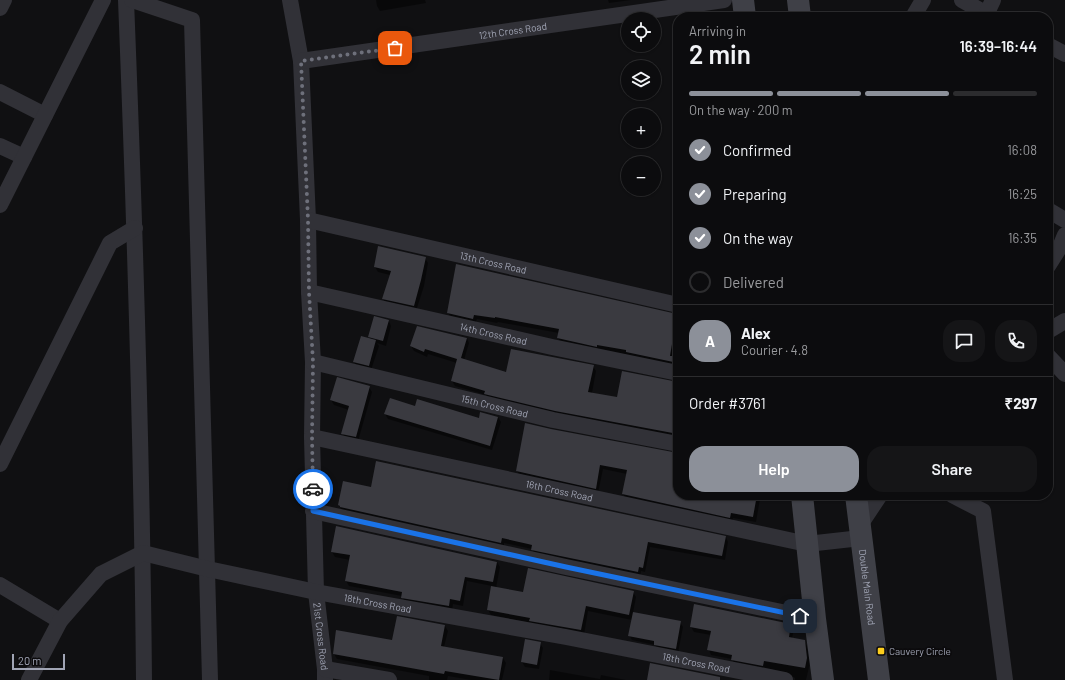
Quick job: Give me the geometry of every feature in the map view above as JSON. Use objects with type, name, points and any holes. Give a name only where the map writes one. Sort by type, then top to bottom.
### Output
[{"type":"street","points":[[0,8],[4,0]]},
{"type":"street","points":[[0,205],[103,0]]},
{"type":"street","points":[[126,0],[135,228],[143,553],[144,680]]},
{"type":"street","points":[[132,0],[192,20],[210,680]]},
{"type":"street","name":"21st Cross Road","points":[[290,0],[301,61],[308,220],[309,292],[313,362],[312,437],[316,592],[325,674]]},
{"type":"street","name":"12th Cross Road","points":[[301,61],[724,0]]},
{"type":"street","points":[[744,0],[745,12]]},
{"type":"street","points":[[798,0],[799,12]]},
{"type":"street","points":[[916,12],[923,0]]},
{"type":"street","points":[[962,0],[989,12]]},
{"type":"street","points":[[1053,48],[1065,54]]},
{"type":"street","points":[[0,92],[45,115]]},
{"type":"street","points":[[0,146],[24,157]]},
{"type":"street","points":[[1053,213],[1065,220]]},
{"type":"street","name":"13th Cross Road","points":[[308,220],[673,304]]},
{"type":"street","points":[[0,464],[110,243],[135,228]]},
{"type":"street","points":[[1053,258],[1065,235]]},
{"type":"street","name":"14th Cross Road","points":[[309,292],[552,347],[673,372]]},
{"type":"street","points":[[1053,328],[1065,321]]},
{"type":"street","points":[[1053,361],[1065,374]]},
{"type":"street","name":"15th Cross Road","points":[[313,362],[553,420],[673,443]]},
{"type":"street","name":"16th Cross Road","points":[[312,437],[807,544],[861,531]]},
{"type":"street","points":[[803,500],[815,619],[824,680]]},
{"type":"street","name":"Double Main Road","points":[[857,500],[879,680]]},
{"type":"street","points":[[861,531],[877,500]]},
{"type":"street","points":[[962,500],[983,511],[1005,680]]},
{"type":"street","points":[[313,511],[566,567],[815,619]]},
{"type":"street","points":[[29,680],[60,621],[101,574],[143,553]]},
{"type":"street","name":"18th Cross Road","points":[[143,553],[208,569],[316,592],[566,637],[785,680]]},
{"type":"street","points":[[0,585],[60,621]]},
{"type":"street","points":[[325,674],[389,680]]},
{"type":"building","points":[[378,246],[426,257],[414,306],[382,299],[391,271],[374,267]]},
{"type":"building","points":[[456,264],[673,313],[673,338],[670,356],[673,356],[673,362],[626,352],[626,350],[597,345],[597,347],[557,338],[559,329],[495,317],[474,315],[473,319],[447,313]]},
{"type":"building","points":[[374,316],[389,320],[383,341],[368,337]]},
{"type":"building","points":[[417,326],[467,338],[461,358],[506,372],[511,349],[594,365],[588,392],[617,397],[622,371],[673,381],[673,433],[555,411],[484,394],[485,391],[451,381],[457,359],[425,349],[424,352],[410,346]]},
{"type":"building","points":[[361,336],[376,340],[369,366],[353,362]]},
{"type":"building","points":[[337,377],[370,386],[356,437],[341,434],[349,406],[330,400]]},
{"type":"building","points":[[390,398],[415,406],[417,399],[479,418],[480,412],[498,417],[490,446],[384,414]]},
{"type":"building","points":[[525,423],[673,452],[673,500],[756,500],[753,517],[731,513],[730,518],[622,494],[627,470],[600,465],[596,489],[516,471]]},
{"type":"building","points":[[376,461],[726,536],[722,556],[648,542],[643,568],[639,567],[638,572],[531,550],[532,545],[502,538],[501,543],[340,507],[338,505],[343,481],[371,487]]},
{"type":"building","points":[[336,526],[497,562],[493,582],[465,577],[460,601],[450,599],[449,606],[401,598],[402,592],[345,581],[350,555],[331,552]]},
{"type":"building","points":[[528,568],[634,591],[629,615],[586,606],[581,630],[529,621],[530,618],[487,610],[491,586],[523,592]]},
{"type":"building","points":[[694,604],[791,624],[789,637],[805,640],[807,658],[805,668],[764,661],[763,666],[731,660],[732,655],[707,650],[711,631],[690,627]]},
{"type":"building","points":[[633,612],[681,621],[676,649],[654,645],[654,641],[628,636]]},
{"type":"building","points":[[397,616],[445,625],[441,646],[503,657],[499,680],[445,671],[444,674],[333,654],[336,630],[392,640]]},
{"type":"building","points":[[525,639],[541,642],[537,665],[521,662]]},
{"type":"building","points":[[650,663],[720,677],[720,680],[647,680]]},
{"type":"way so far","points":[[313,489],[313,362],[309,292],[308,220],[301,89],[301,61],[395,48]]},
{"type":"place","name":"Cauvery Circle","points":[[881,651]]},
{"type":"route","points":[[313,489],[313,511],[566,567],[800,616]]}]
